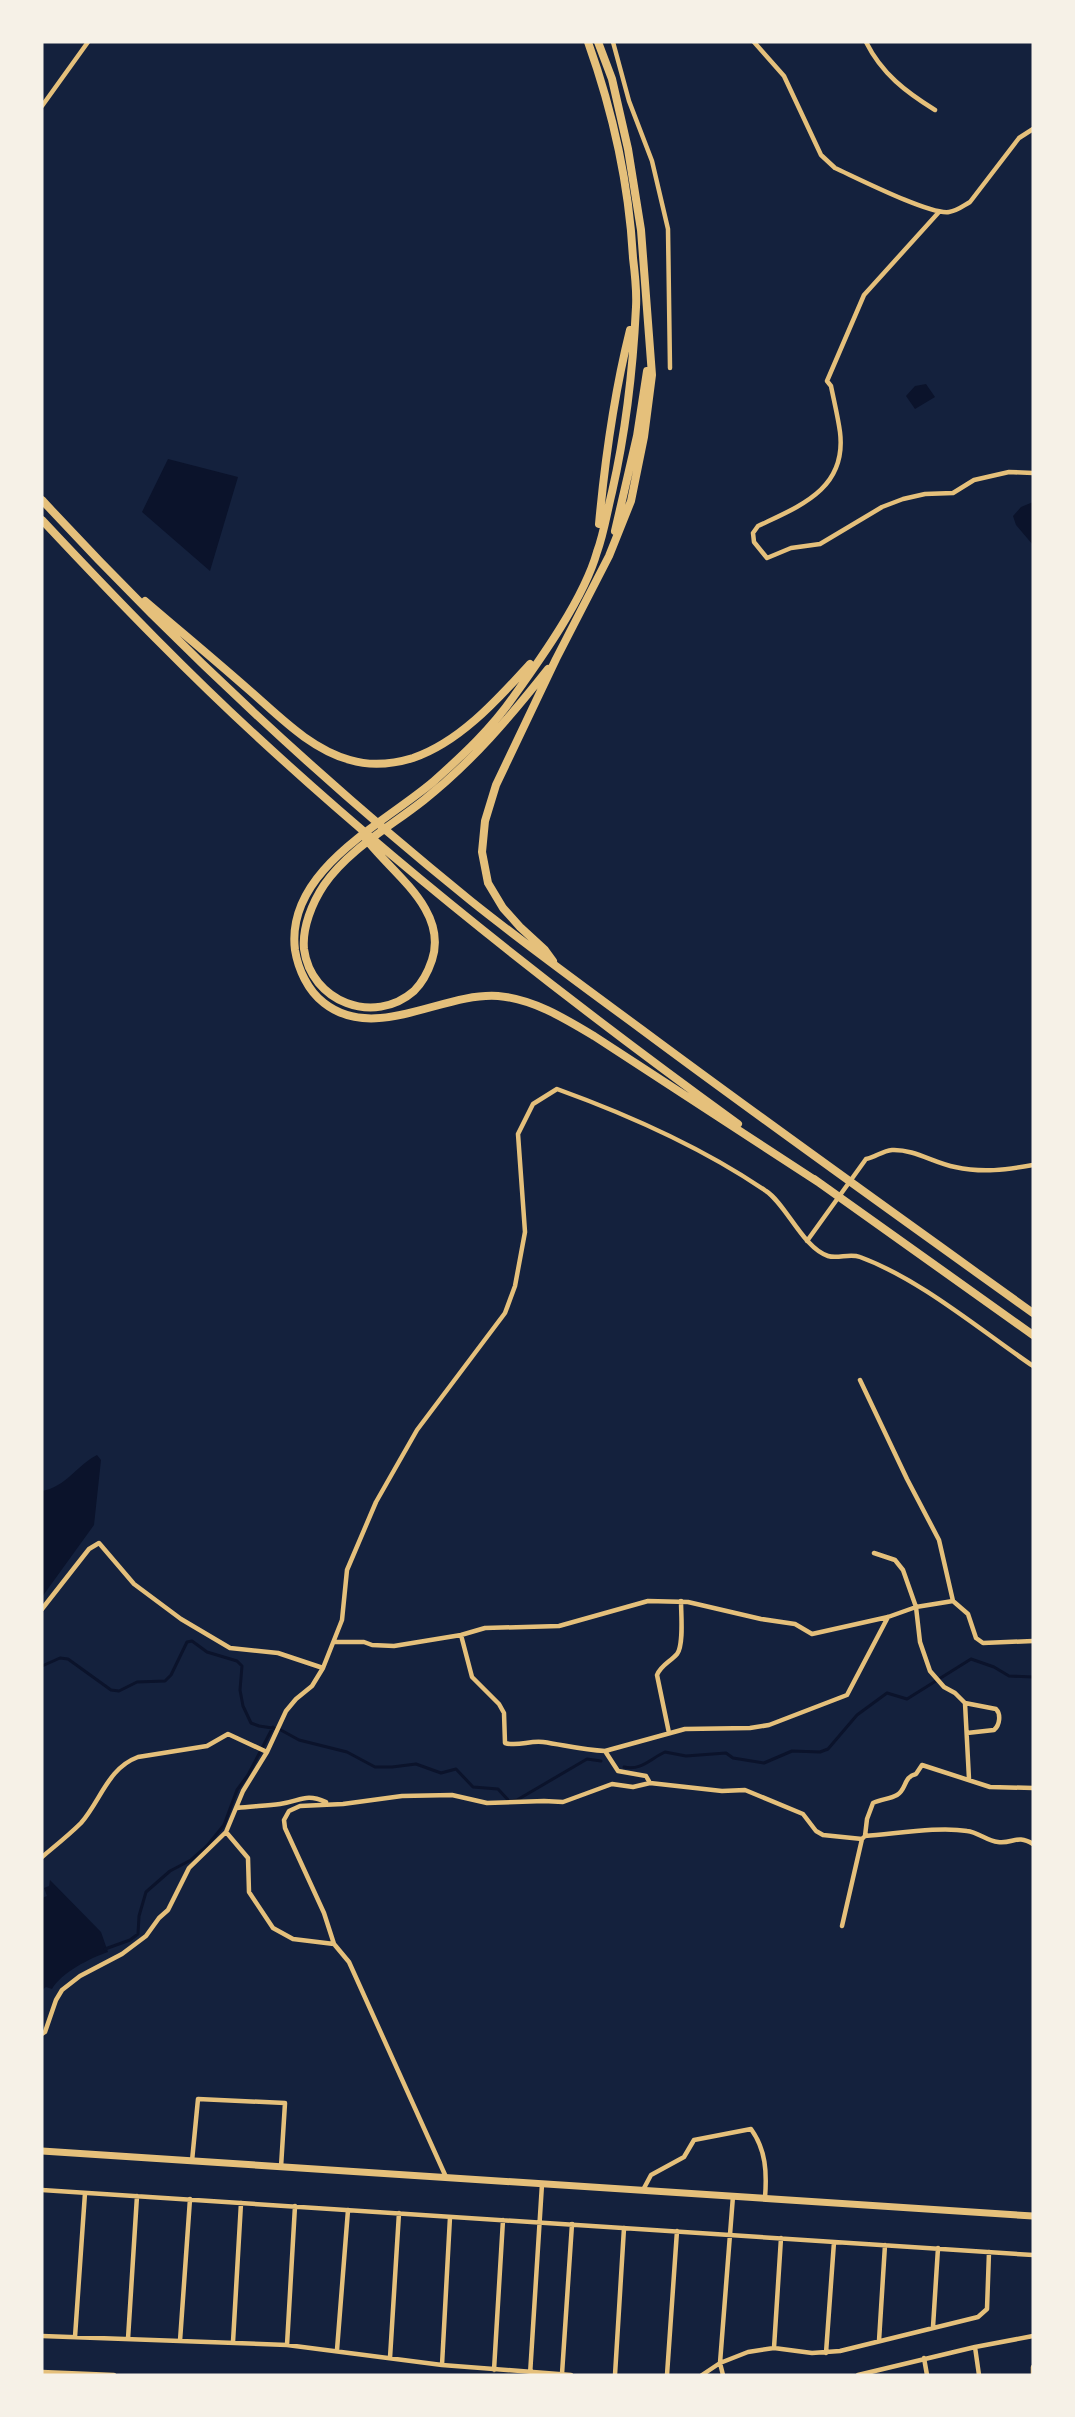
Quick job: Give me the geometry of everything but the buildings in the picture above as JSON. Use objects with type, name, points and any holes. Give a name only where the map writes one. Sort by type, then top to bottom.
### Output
[{"type":"highway","points":[[559,969],[545,950],[503,908],[488,883],[482,852],[485,821],[496,785],[556,659],[609,556],[637,436],[647,373],[641,304],[620,151],[601,78],[588,42]]},
{"type":"highway","points":[[598,42],[612,80],[628,149],[641,230],[641,304],[625,434],[597,555],[571,610],[514,697],[490,727],[430,784],[333,859],[315,882],[303,902],[297,922],[294,944],[297,961],[313,992],[324,1004],[338,1011],[370,1019],[392,1017],[478,996],[500,996],[528,1002],[564,1018],[594,1036],[818,1182]]},
{"type":"highway","points":[[597,555],[603,478],[619,371],[641,304]]},
{"type":"highway","points":[[42,500],[101,563],[215,676],[396,839],[559,969],[823,1165],[1033,1313]]},
{"type":"highway","points":[[42,520],[145,629],[273,752],[356,825],[379,851],[405,881],[416,895],[432,924],[434,941],[433,955],[421,984],[401,1001],[390,1006],[375,1009],[347,1004],[333,998],[312,975],[304,948],[308,918],[324,885],[357,850],[423,801],[465,766],[498,731],[556,659]]},
{"type":"highway","points":[[101,563],[314,744],[350,760],[393,763],[414,757],[445,742],[480,715],[548,646]]},
{"type":"highway","points":[[379,851],[569,1000],[818,1182],[1033,1335]]},
{"type":"main road","points":[[42,2151],[1033,2216]]},
{"type":"street","points":[[42,106],[88,42]]},
{"type":"street","points":[[613,42],[628,101],[652,161],[668,229],[670,368]]},
{"type":"street","points":[[754,42],[784,75],[821,155],[827,163],[939,212],[948,213],[969,202],[1019,138],[1033,129]]},
{"type":"street","points":[[866,42],[873,56],[887,74],[904,90],[935,110]]},
{"type":"street","points":[[939,212],[864,295],[827,381],[831,386],[840,434],[838,458],[831,481],[810,501],[758,526],[753,532],[754,542],[767,558],[791,548],[820,544],[882,507],[903,499],[924,494],[953,493],[974,480],[1009,472],[1033,473]]},
{"type":"street","points":[[42,2034],[45,2032],[56,2000],[62,1990],[80,1976],[122,1954],[146,1936],[168,1910],[189,1868],[226,1832],[263,1750],[286,1711],[312,1686],[323,1668],[342,1620],[347,1570],[376,1502],[417,1430],[505,1313],[515,1286],[525,1232],[518,1134],[533,1104],[557,1089],[603,1106],[704,1154],[768,1192],[807,1241],[828,1256],[857,1256],[897,1272],[1033,1366]]},
{"type":"street","points":[[807,1241],[866,1159],[893,1150],[954,1167],[982,1172],[1033,1165]]},
{"type":"street","points":[[860,1380],[939,1540],[953,1601],[968,1614],[976,1638],[983,1642],[1033,1641]]},
{"type":"street","points":[[42,1609],[89,1549],[99,1543],[134,1584],[181,1619],[230,1648],[278,1653],[323,1668]]},
{"type":"street","points":[[874,1553],[895,1560],[903,1570],[916,1607],[920,1642],[930,1671],[944,1687],[956,1693],[965,1703],[998,1711],[999,1723],[994,1730],[967,1733]]},
{"type":"street","points":[[334,1642],[364,1642],[372,1645],[394,1646],[461,1635],[485,1628],[559,1626],[648,1601],[681,1601],[795,1624],[812,1634],[888,1617],[916,1607],[953,1601]]},
{"type":"street","points":[[669,1733],[657,1675],[662,1666],[678,1653],[682,1643],[681,1601]]},
{"type":"street","points":[[461,1635],[472,1677],[499,1704],[504,1713],[505,1743],[511,1745],[541,1742],[577,1749],[605,1751],[685,1729],[750,1728],[769,1725],[847,1695],[888,1617]]},
{"type":"street","points":[[965,1703],[969,1779]]},
{"type":"street","points":[[42,1857],[79,1824],[95,1806],[116,1770],[128,1761],[155,1754],[207,1746],[228,1734],[263,1750]]},
{"type":"street","points":[[605,1751],[618,1771],[646,1776],[650,1783]]},
{"type":"street","points":[[842,1926],[867,1819],[873,1803],[896,1795],[903,1789],[910,1775],[916,1774],[922,1765],[990,1787],[1033,1788]]},
{"type":"street","points":[[447,2178],[349,1962],[334,1944],[324,1913],[285,1828],[284,1820],[289,1811],[300,1806],[343,1804],[402,1796],[452,1795],[487,1803],[544,1800],[563,1802],[612,1784],[633,1787],[650,1783],[722,1791],[745,1790],[802,1814],[816,1831],[823,1835],[864,1838],[968,1831],[997,1842],[1025,1839],[1033,1844]]},
{"type":"street","points":[[237,1808],[281,1804],[297,1798],[314,1797],[329,1803]]},
{"type":"street","points":[[226,1832],[248,1858],[249,1892],[273,1928],[293,1939],[334,1944]]},
{"type":"street","points":[[192,2161],[198,2099],[285,2103],[281,2167]]},
{"type":"street","points":[[643,2190],[651,2175],[684,2157],[694,2140],[751,2129],[760,2142],[765,2159],[765,2198]]},
{"type":"street","points":[[530,2374],[542,2184]]},
{"type":"street","points":[[42,2190],[1033,2255]]},
{"type":"street","points":[[75,2337],[85,2193]]},
{"type":"street","points":[[128,2339],[137,2196]]},
{"type":"street","points":[[723,2375],[720,2363],[733,2196]]},
{"type":"street","points":[[180,2341],[189,2199]]},
{"type":"street","points":[[233,2342],[241,2203]]},
{"type":"street","points":[[287,2345],[295,2206]]},
{"type":"street","points":[[337,2350],[348,2210]]},
{"type":"street","points":[[390,2358],[399,2213]]},
{"type":"street","points":[[442,2365],[450,2217]]},
{"type":"street","points":[[494,2370],[503,2220]]},
{"type":"street","points":[[562,2374],[572,2224]]},
{"type":"street","points":[[615,2375],[624,2228]]},
{"type":"street","points":[[667,2375],[677,2231]]},
{"type":"street","points":[[774,2348],[782,2238]]},
{"type":"street","points":[[826,2353],[834,2242]]},
{"type":"street","points":[[879,2341],[885,2245]]},
{"type":"street","points":[[933,2327],[938,2248]]},
{"type":"street","points":[[702,2375],[720,2363],[748,2352],[774,2348],[826,2353],[978,2317],[987,2309],[989,2252]]},
{"type":"street","points":[[42,2336],[287,2345],[442,2365],[530,2374],[571,2375]]},
{"type":"street","points":[[858,2375],[873,2373],[924,2358],[1033,2336]]},
{"type":"street","points":[[975,2347],[979,2375]]},
{"type":"street","points":[[924,2358],[927,2375]]},
{"type":"street","points":[[1033,2367],[1033,2375]]},
{"type":"street","points":[[42,2372],[114,2375]]},
{"type":"water","points":[[926,384],[935,397],[915,409],[906,396],[915,386]]},
{"type":"water","points":[[168,459],[238,477],[210,571],[142,512]]},
{"type":"water","points":[[1033,502],[1033,545],[1016,525],[1013,516],[1021,507]]},
{"type":"water","points":[[97,1455],[101,1460],[94,1525],[42,1597],[42,1491],[58,1485]]},
{"type":"water","points":[[50,1880],[101,1932],[108,1952],[77,1967],[62,1977],[52,1989],[46,1987],[42,1990],[42,1898],[47,1896],[44,1888],[49,1886]]},
{"type":"waterway","points":[[42,1666],[60,1658],[68,1659],[111,1690],[119,1691],[137,1682],[165,1681],[171,1675],[187,1642],[192,1641],[207,1652],[237,1661],[242,1666],[240,1690],[243,1706],[251,1723],[279,1729],[299,1740],[347,1752],[375,1767],[416,1764],[441,1773],[456,1769],[473,1787],[498,1789],[509,1801],[517,1800],[587,1759],[601,1761]]},
{"type":"waterway","points":[[624,1767],[640,1766],[665,1752],[686,1756],[726,1753],[733,1758],[764,1763],[792,1751],[820,1752],[828,1749],[857,1715],[887,1693],[907,1699],[971,1659],[994,1667],[1009,1676],[1033,1677]]},
{"type":"waterway","points":[[105,1949],[130,1940],[138,1934],[139,1916],[146,1892],[170,1871],[191,1860],[207,1846],[224,1825],[237,1790],[248,1775],[273,1727]]}]
